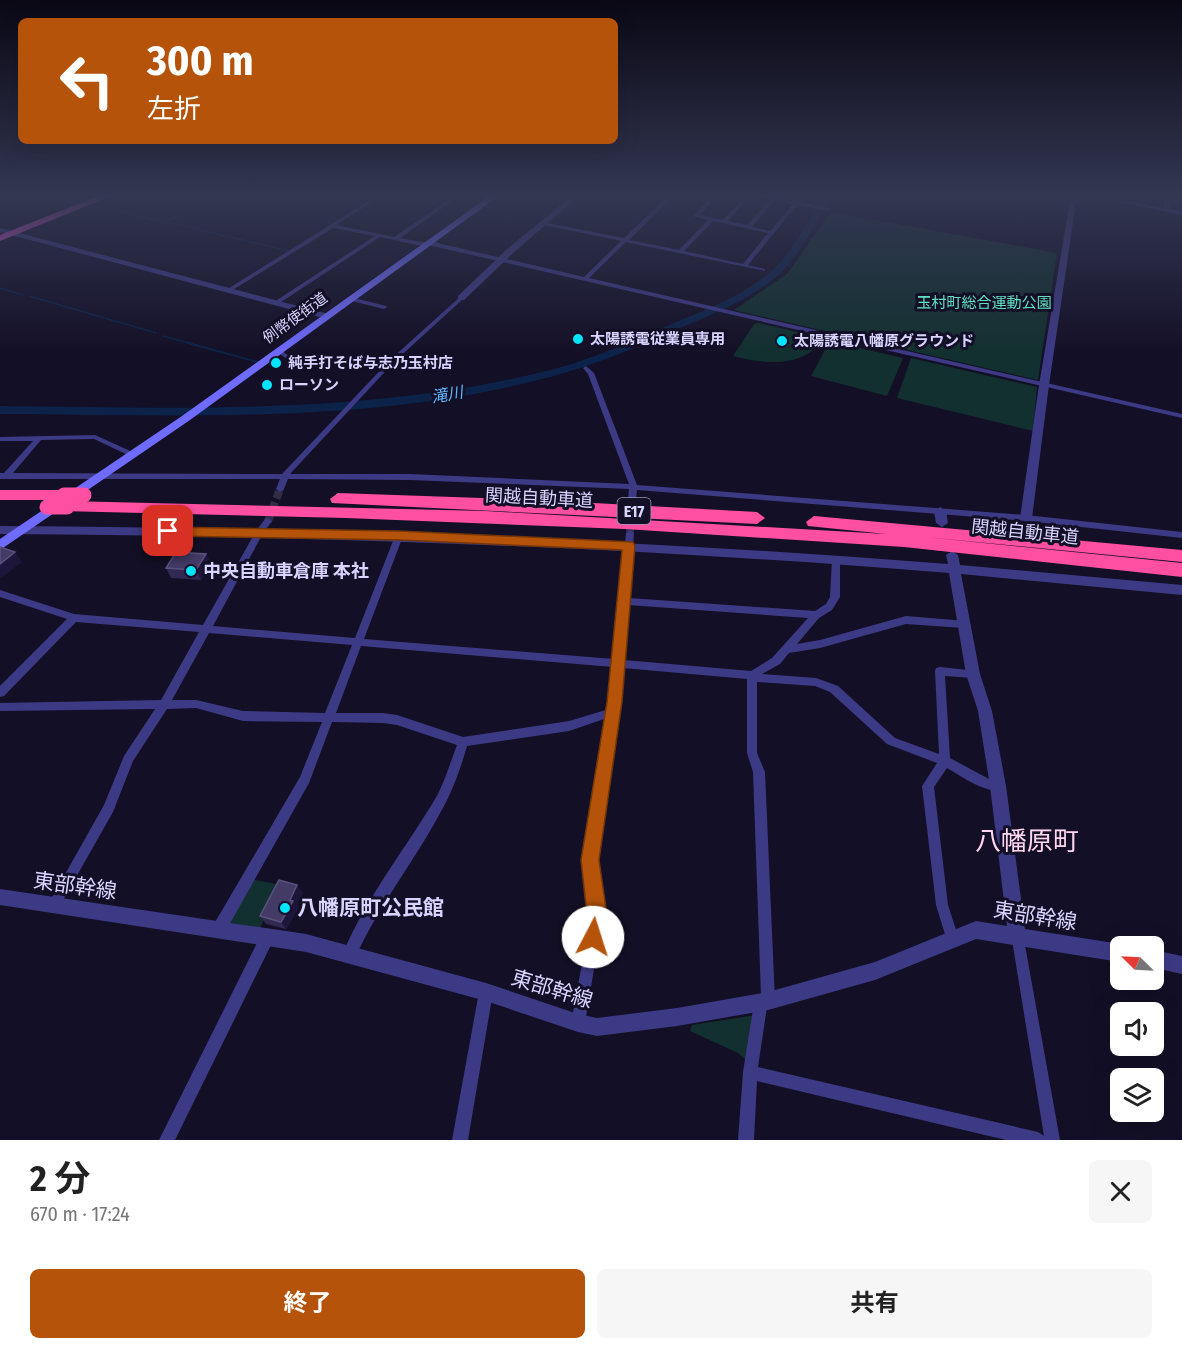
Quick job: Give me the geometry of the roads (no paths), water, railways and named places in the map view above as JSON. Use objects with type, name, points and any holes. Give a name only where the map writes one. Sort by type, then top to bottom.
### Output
[{"type":"highway","name":"関越自動車道","points":[[0,495],[65,501],[687,526],[908,542],[1182,570]]},
{"type":"highway","name":"関越自動車道","points":[[0,507],[47,507],[84,495],[425,501],[688,513],[929,531],[1182,556]]},
{"type":"main road","name":"例幣使街道","points":[[133,454],[422,248]]},
{"type":"main road","points":[[0,545],[133,454]]},
{"type":"street","points":[[64,248],[326,316]]},
{"type":"street","points":[[229,290],[296,248]]},
{"type":"street","points":[[276,303],[360,248]]},
{"type":"street","points":[[451,248],[506,258],[1182,417]]},
{"type":"street","points":[[280,489],[284,477],[394,360],[518,248]]},
{"type":"street","points":[[586,278],[617,248]]},
{"type":"street","points":[[663,248],[763,270]]},
{"type":"street","points":[[680,252],[684,248]]},
{"type":"street","points":[[744,266],[758,248]]},
{"type":"street","points":[[1026,519],[1066,248]]},
{"type":"street","points":[[350,299],[384,307]]},
{"type":"street","points":[[278,350],[302,368]]},
{"type":"street","points":[[586,368],[598,392],[633,487],[632,499]]},
{"type":"street","points":[[0,439],[95,437],[133,454]]},
{"type":"street","points":[[3,476],[39,438]]},
{"type":"street","points":[[3,476],[410,477],[633,487],[941,517],[1026,519],[1182,536]]},
{"type":"street","points":[[54,905],[109,808],[128,759],[164,705],[204,630],[268,521]]},
{"type":"street","points":[[0,530],[629,539],[836,559],[953,562],[1182,590]]},
{"type":"street","points":[[219,929],[305,779],[399,536]]},
{"type":"street","points":[[578,1023],[597,915],[590,860],[613,712],[629,539]]},
{"type":"street","points":[[752,677],[776,662],[816,615],[829,607],[836,597],[836,559]]},
{"type":"street","points":[[953,562],[973,674],[985,711],[998,786],[1017,934],[1052,1140]]},
{"type":"street","points":[[0,593],[74,618],[618,663],[816,682],[834,689],[891,741],[945,761],[998,786]]},
{"type":"street","points":[[622,601],[816,615]]},
{"type":"street","points":[[0,693],[74,618]]},
{"type":"street","points":[[788,649],[820,644],[906,620],[963,624]]},
{"type":"street","points":[[953,939],[942,905],[928,786],[945,761],[940,671],[973,674]]},
{"type":"street","points":[[746,1140],[750,1072],[765,1002],[759,772],[752,753],[752,677]]},
{"type":"street","points":[[0,707],[196,704],[243,716],[398,720],[463,742],[569,726],[613,712]]},
{"type":"street","points":[[350,953],[366,917],[393,881],[441,799],[463,742]]},
{"type":"street","name":"東部幹線","points":[[0,897],[268,936],[350,953],[486,992],[578,1023],[616,1026],[765,1002],[866,974],[976,930],[1017,934],[1110,951]]},
{"type":"street","points":[[167,1140],[268,936]]},
{"type":"street","points":[[1164,962],[1182,965]]},
{"type":"street","points":[[460,1140],[486,992]]},
{"type":"street","points":[[750,1072],[1038,1140]]},
{"type":"waterway","points":[[277,248],[289,251]]},
{"type":"waterway","name":"滝川","points":[[0,410],[274,409],[342,406],[477,389],[544,375],[578,365],[627,347],[715,309],[764,282],[782,266],[795,248]]},
{"type":"waterway","points":[[0,288],[23,295]]},
{"type":"waterway","points":[[29,296],[156,333]]},
{"type":"waterway","points":[[163,336],[193,344]]},
{"type":"waterway","points":[[188,343],[258,362]]},
{"type":"tunnel","points":[[268,521],[280,489]]},
{"type":"tunnel","points":[[630,533],[632,499]]},
{"type":"place","name":"太陽誘電従業員専用","points":[[578,339]]},
{"type":"place","name":"太陽誘電八幡原グラウンド","points":[[782,341]]},
{"type":"place","name":"純手打そば与志乃玉村店","points":[[276,363]]},
{"type":"place","name":"ローソン","points":[[267,385]]},
{"type":"place","name":"中央自動車倉庫 本社","points":[[191,571]]},
{"type":"place","name":"八幡原町公民館","points":[[285,908]]},
{"type":"district","name":"八幡原町","points":[[1027,841]]},
{"type":"park label","name":"玉村町総合運動公園","points":[[984,303]]}]
